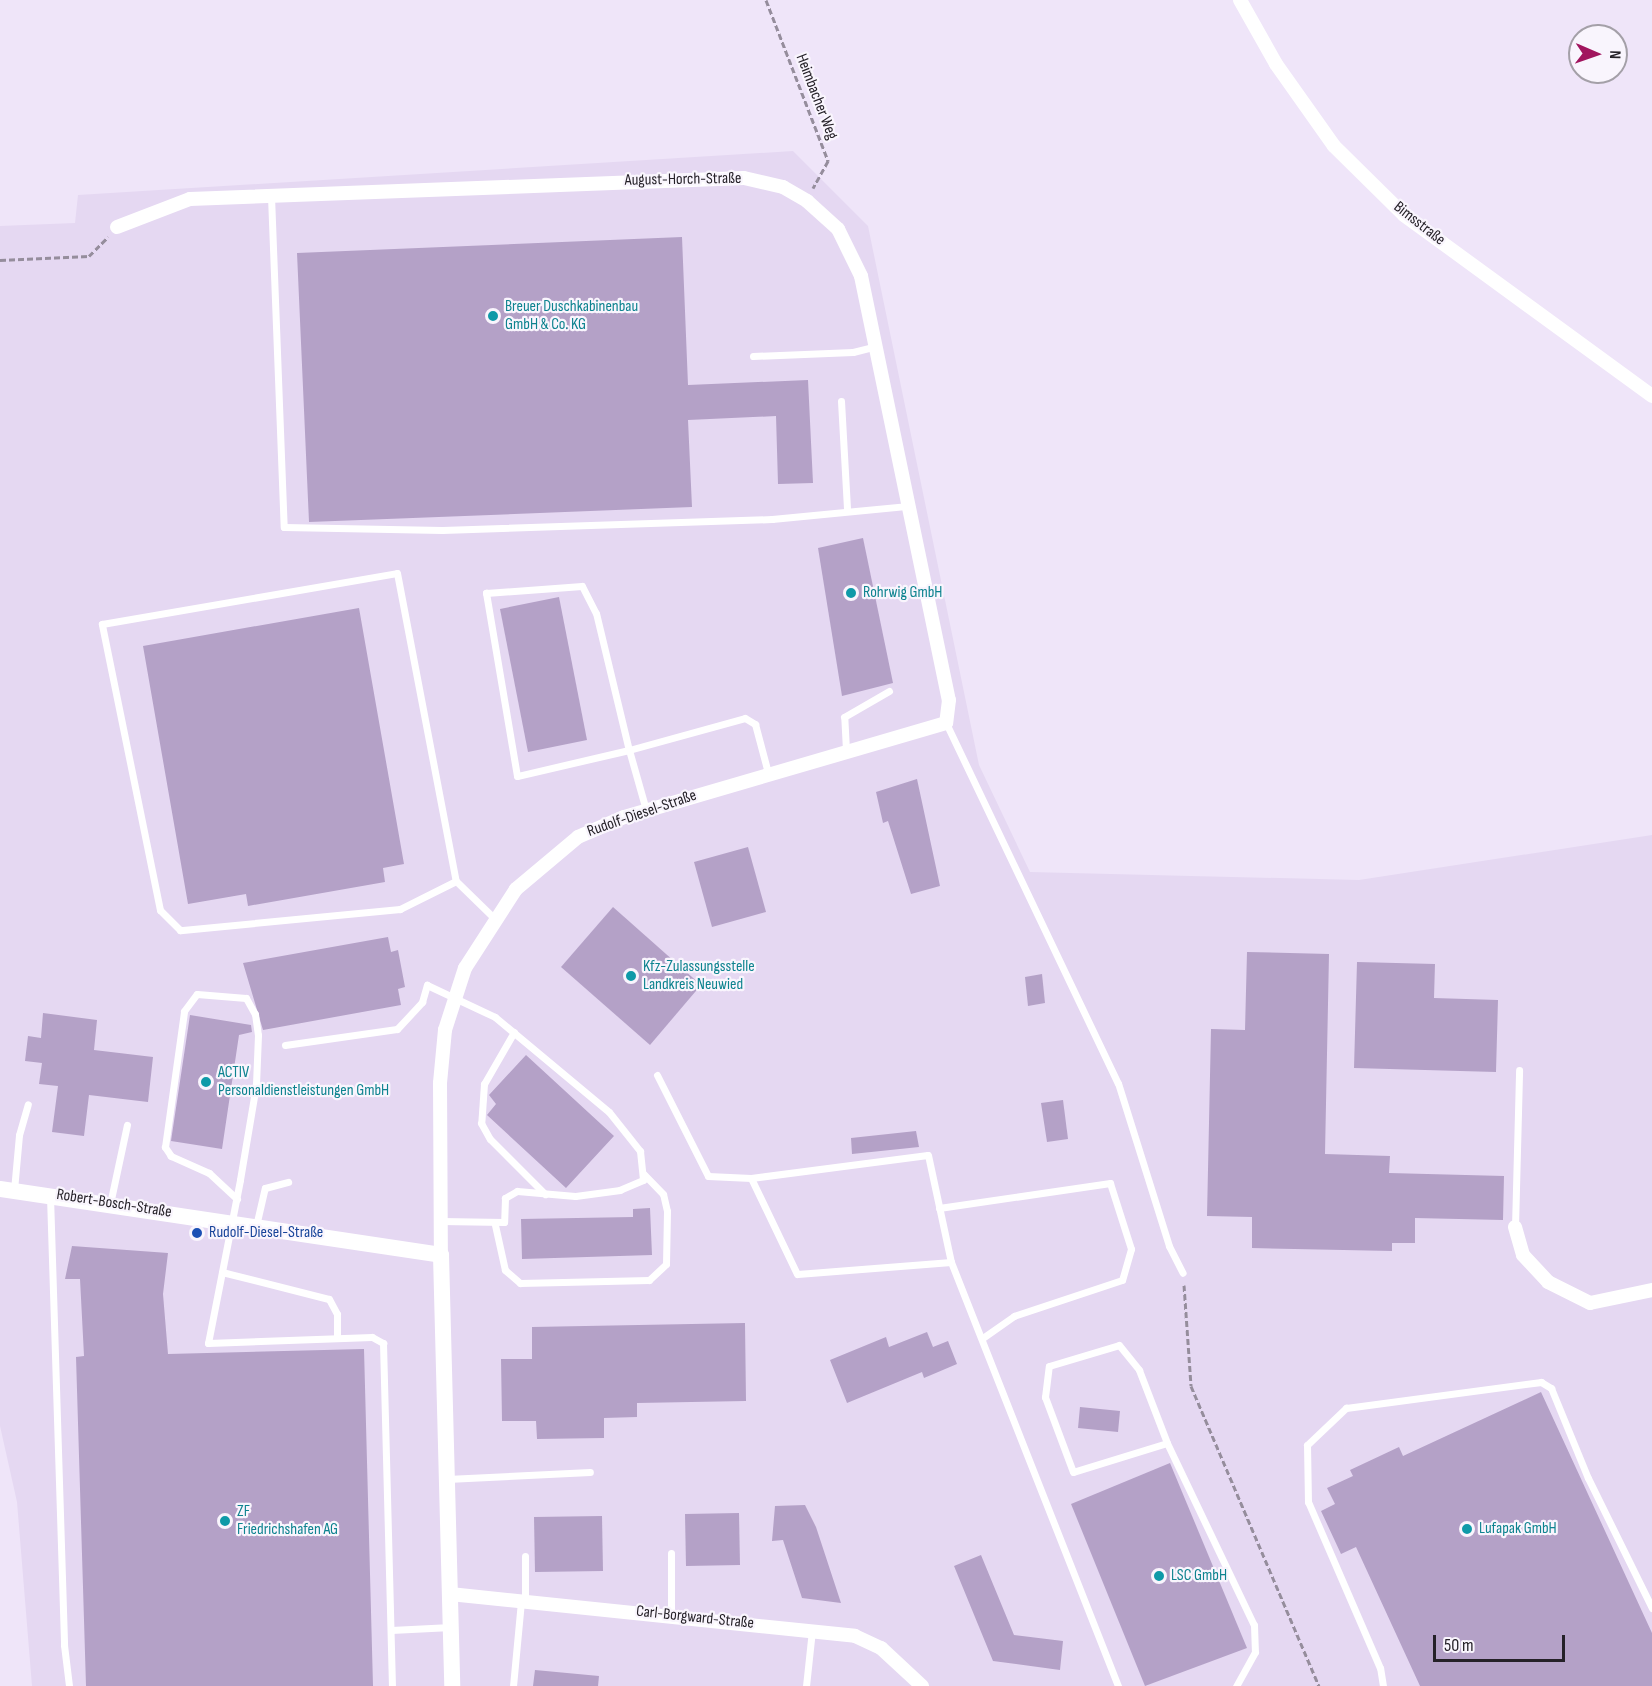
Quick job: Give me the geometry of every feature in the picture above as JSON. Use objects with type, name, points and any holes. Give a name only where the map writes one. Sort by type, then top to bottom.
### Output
[{"type":"street","name":"Bimsstraße","points":[[1240,0],[1276,64],[1334,146],[1404,215],[1652,396]]},
{"type":"street","name":"August-Horch-Straße","points":[[117,227],[190,200],[744,178],[783,187],[807,201],[838,229],[861,276],[949,700],[946,723]]},
{"type":"street","name":"Rudolf-Diesel-Straße","points":[[452,1686],[441,1255],[441,1062],[454,994],[494,918],[530,875],[578,837],[646,810],[846,750],[946,723]]},
{"type":"street","name":"Robert-Bosch-Straße","points":[[7,1190],[50,1194],[256,1228],[441,1255]]},
{"type":"street","points":[[1515,1227],[1523,1255],[1548,1282],[1590,1303],[1652,1290]]},
{"type":"street","name":"Carl-Borgward-Straße","points":[[450,1594],[855,1636],[881,1648],[922,1686]]},
{"type":"lane","points":[[271,196],[284,527],[454,530],[772,519],[847,510],[908,506]]},
{"type":"lane","points":[[753,356],[853,352],[877,346]]},
{"type":"lane","points":[[841,401],[847,510]]},
{"type":"lane","points":[[456,881],[400,909],[180,930],[160,910],[102,624],[397,573],[456,881],[494,918]]},
{"type":"lane","points":[[646,810],[629,750],[596,613],[582,586],[486,593],[517,776],[629,750],[745,718],[754,724],[768,774]]},
{"type":"lane","points":[[846,750],[841,726],[844,717],[889,691]]},
{"type":"lane","points":[[946,723],[1118,1083],[1169,1246],[1183,1273]]},
{"type":"lane","points":[[285,1045],[397,1029],[422,1002],[427,985],[454,994],[514,1032],[622,1126],[640,1151],[644,1174],[663,1194],[667,1211],[666,1264],[649,1280],[520,1283],[505,1270],[495,1225]]},
{"type":"lane","points":[[237,1199],[209,1173],[171,1156],[165,1147],[184,1011],[197,994],[242,996],[255,1014],[257,1076],[237,1199],[208,1343],[372,1337],[383,1343],[392,1686]]},
{"type":"lane","points":[[514,1032],[484,1084],[481,1123],[490,1139],[545,1194]]},
{"type":"lane","points":[[1515,1227],[1519,1070]]},
{"type":"lane","points":[[657,1075],[708,1176],[751,1178],[927,1155],[951,1262],[1118,1686]]},
{"type":"lane","points":[[7,1190],[28,1104]]},
{"type":"lane","points":[[110,1203],[127,1125]]},
{"type":"lane","points":[[441,1221],[495,1225],[506,1220],[508,1194],[587,1195],[637,1183],[644,1174]]},
{"type":"lane","points":[[751,1178],[797,1274],[951,1262]]},
{"type":"lane","points":[[256,1228],[265,1188],[288,1182]]},
{"type":"lane","points":[[939,1208],[1110,1183],[1131,1249],[1122,1280],[1014,1316],[982,1338]]},
{"type":"lane","points":[[50,1194],[64,1645],[69,1686]]},
{"type":"lane","points":[[222,1272],[329,1299],[338,1314],[338,1338]]},
{"type":"lane","points":[[1167,1443],[1073,1473],[1045,1397],[1049,1366],[1119,1345],[1139,1370],[1167,1443],[1254,1625],[1255,1652],[1236,1686]]},
{"type":"lane","points":[[1383,1686],[1380,1668],[1308,1502],[1306,1445],[1346,1408],[1541,1382],[1551,1388],[1588,1478],[1652,1608]]},
{"type":"lane","points":[[447,1479],[590,1472]]},
{"type":"lane","points":[[671,1553],[671,1616]]},
{"type":"lane","points":[[513,1686],[523,1601],[525,1556]]},
{"type":"lane","points":[[391,1630],[450,1627]]},
{"type":"lane","points":[[806,1686],[812,1630]]},
{"type":"path","name":"Heimbacher Weg","points":[[766,0],[828,161],[807,201]]},
{"type":"path","points":[[0,260],[89,256],[117,227]]},
{"type":"path","points":[[1183,1273],[1191,1386],[1319,1686]]},
{"type":"shaded area","points":[[793,151],[868,226],[979,765],[1030,872],[1359,880],[1652,835],[1652,1686],[32,1686],[17,1502],[0,1426],[0,226],[75,223],[78,195]]},
{"type":"building","name":"Breuer Duschkabinenbau GmbH & Co. KG","points":[[682,237],[688,385],[808,380],[813,483],[778,484],[776,416],[688,420],[692,507],[309,522],[297,253]]},
{"type":"building","name":"Rohrwig GmbH","points":[[863,538],[893,683],[842,696],[818,548]]},
{"type":"building","points":[[559,597],[587,740],[528,752],[500,609]]},
{"type":"building","points":[[359,608],[404,864],[383,868],[385,882],[248,906],[246,894],[188,904],[143,646]]},
{"type":"building","points":[[917,779],[940,886],[911,894],[888,821],[883,823],[876,792]]},
{"type":"building","points":[[748,847],[766,912],[712,927],[694,862]]},
{"type":"building","name":"Kfz-Zulassungsstelle Landkreis Neuwied","points":[[613,907],[701,985],[650,1045],[561,967]]},
{"type":"building","points":[[388,937],[391,952],[398,950],[405,987],[398,989],[401,1005],[263,1030],[243,963]]},
{"type":"building","points":[[1247,952],[1329,954],[1325,1154],[1390,1156],[1389,1173],[1504,1176],[1503,1220],[1415,1218],[1415,1243],[1392,1243],[1392,1251],[1252,1248],[1252,1217],[1207,1216],[1211,1029],[1245,1030]]},
{"type":"building","points":[[1357,962],[1435,964],[1434,998],[1498,1000],[1496,1072],[1354,1068]]},
{"type":"building","points":[[1042,974],[1045,1003],[1028,1006],[1025,977]]},
{"type":"building","points":[[43,1013],[97,1020],[94,1050],[153,1057],[148,1102],[89,1095],[84,1136],[52,1132],[58,1086],[39,1084],[42,1063],[25,1061],[28,1036],[41,1038]]},
{"type":"building","name":"ACTIV Personaldienstleistungen GmbH","points":[[190,1015],[251,1025],[252,1032],[239,1035],[222,1149],[171,1141]]},
{"type":"building","points":[[526,1055],[614,1136],[566,1188],[487,1115],[496,1104],[489,1095]]},
{"type":"building","points":[[1063,1100],[1068,1139],[1047,1142],[1041,1103]]},
{"type":"building","points":[[916,1131],[919,1147],[852,1154],[851,1138]]},
{"type":"building","points":[[650,1208],[652,1255],[522,1259],[521,1219],[633,1217],[633,1209]]},
{"type":"building","name":"ZF Friedrichshafen AG","points":[[72,1246],[168,1253],[163,1294],[168,1354],[364,1349],[373,1686],[86,1686],[76,1357],[84,1356],[80,1279],[65,1279]]},
{"type":"building","points":[[745,1323],[746,1401],[637,1403],[637,1417],[604,1418],[604,1438],[537,1439],[536,1421],[502,1421],[501,1359],[532,1359],[532,1327]]},
{"type":"building","points":[[927,1332],[933,1347],[948,1341],[957,1364],[924,1378],[922,1372],[847,1403],[830,1360],[886,1337],[889,1347]]},
{"type":"building","name":"Lufapak GmbH","points":[[1541,1392],[1652,1633],[1652,1686],[1420,1686],[1356,1547],[1341,1554],[1321,1511],[1335,1504],[1327,1488],[1353,1476],[1350,1470],[1399,1447],[1403,1456]]},
{"type":"building","points":[[1080,1407],[1120,1411],[1118,1432],[1078,1428]]},
{"type":"building","name":"LSC GmbH","points":[[1170,1463],[1247,1648],[1145,1686],[1071,1504]]},
{"type":"building","points":[[805,1505],[816,1527],[841,1603],[802,1598],[783,1540],[772,1541],[775,1506]]},
{"type":"building","points":[[739,1513],[740,1565],[686,1566],[685,1514]]},
{"type":"building","points":[[602,1516],[603,1571],[535,1572],[534,1517]]},
{"type":"building","points":[[981,1555],[1014,1635],[1063,1641],[1060,1670],[993,1661],[954,1566]]},
{"type":"building","points":[[535,1670],[599,1676],[598,1686],[533,1686]]},
{"type":"place","name":"Breuer Duschkabinenbau GmbH & Co. KG","points":[[493,316]]},
{"type":"place","name":"Rohrwig GmbH","points":[[851,593]]},
{"type":"place","name":"Kfz-Zulassungsstelle Landkreis Neuwied","points":[[631,976]]},
{"type":"place","name":"ACTIV Personaldienstleistungen GmbH","points":[[206,1082]]},
{"type":"place","name":"Rudolf-Diesel-Straße","points":[[197,1233]]},
{"type":"place","name":"ZF Friedrichshafen AG","points":[[225,1521]]},
{"type":"place","name":"Lufapak GmbH","points":[[1467,1529]]},
{"type":"place","name":"LSC GmbH","points":[[1159,1576]]}]
